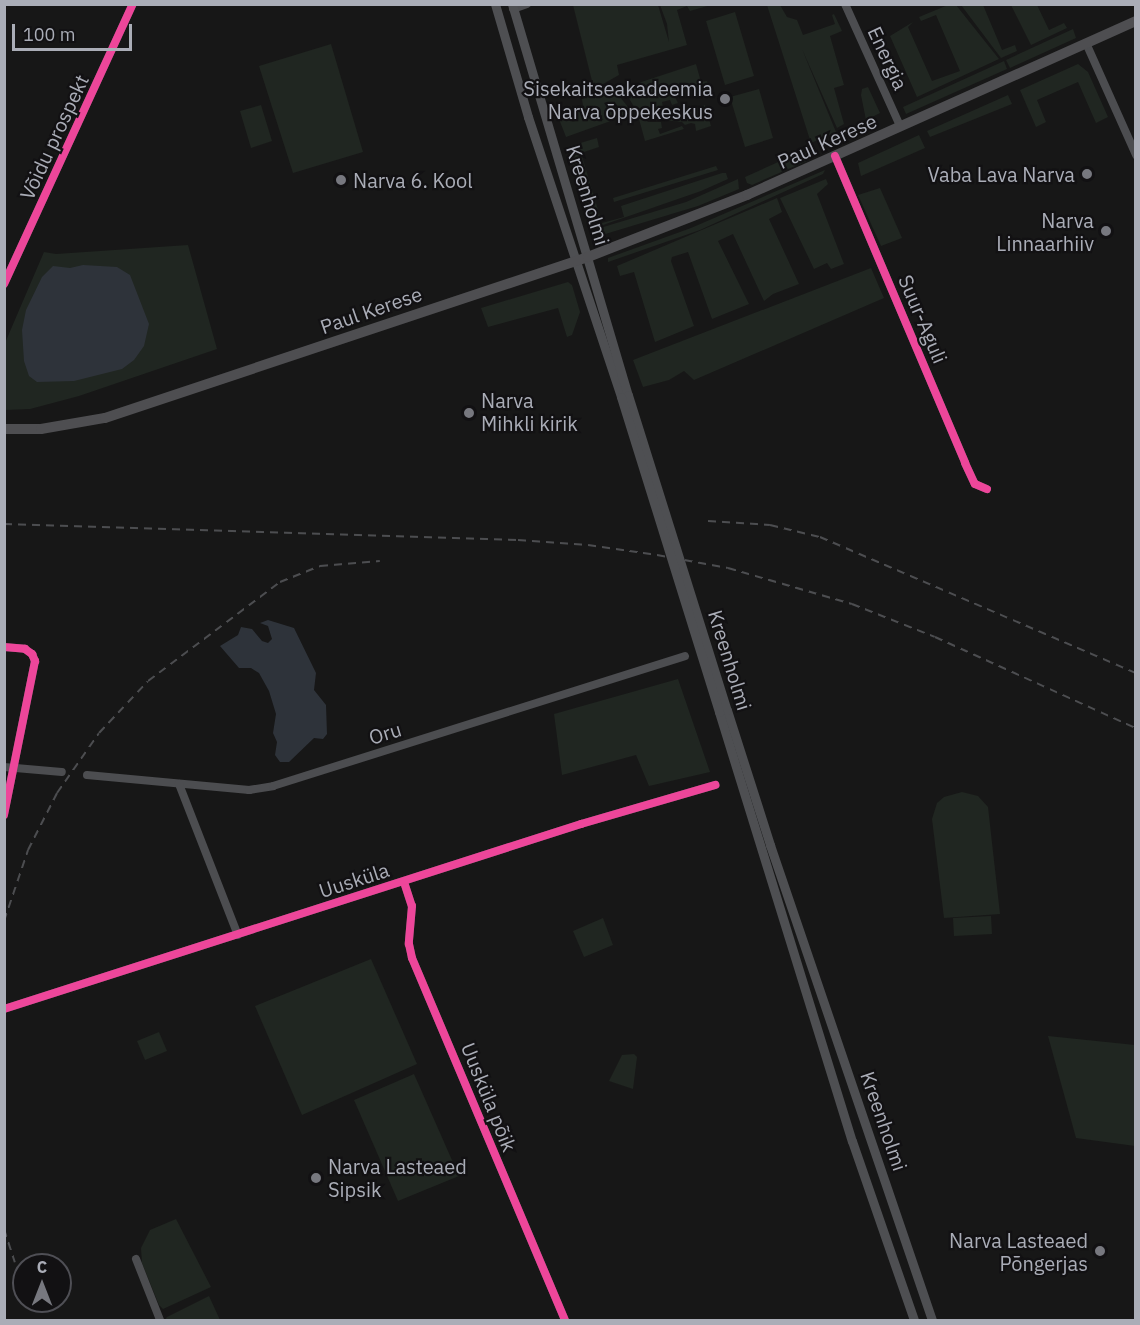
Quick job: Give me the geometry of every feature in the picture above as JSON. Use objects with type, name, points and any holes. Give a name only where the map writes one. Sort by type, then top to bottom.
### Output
[{"type":"highway","name":"Paul Kerese","points":[[4,429],[40,429],[105,418],[588,257],[680,222],[835,156],[1136,21]]},
{"type":"main road","name":"Kreenholmi","points":[[495,4],[528,117],[624,396],[723,711],[852,1141],[914,1320]]},
{"type":"main road","name":"Kreenholmi","points":[[512,7],[588,257],[624,396]]},
{"type":"main road","name":"Kreenholmi","points":[[723,711],[932,1319]]},
{"type":"main road","points":[[852,1141],[869,1135]]},
{"type":"main road","points":[[920,1320],[932,1319]]},
{"type":"street","name":"Võidu prospekt","points":[[4,284],[133,4]]},
{"type":"street","points":[[512,7],[527,4]]},
{"type":"street","name":"Energia","points":[[845,4],[900,126]]},
{"type":"street","points":[[1086,43],[1136,155]]},
{"type":"street","name":"Suur-Aguli","points":[[835,156],[965,463],[975,484],[987,489]]},
{"type":"street","points":[[4,647],[25,649],[33,654],[35,661],[4,815]]},
{"type":"street","name":"Oru","points":[[87,775],[249,790],[273,786],[685,656]]},
{"type":"street","points":[[4,767],[62,772]]},
{"type":"street","points":[[179,784],[238,935]]},
{"type":"street","name":"Uusküla","points":[[4,1009],[602,817],[715,785]]},
{"type":"street","name":"Uusküla põik","points":[[404,882],[412,906],[409,944],[412,958],[565,1320]]},
{"type":"street","points":[[136,1259],[160,1320]]},
{"type":"shaded area","points":[[573,5],[658,5],[669,42],[667,24],[660,5],[711,5],[690,11],[687,6],[677,10],[687,45],[617,65],[619,75],[594,89]]},
{"type":"shaded area","points":[[767,5],[780,5],[787,17],[797,20],[803,35],[835,24],[832,15],[834,14],[842,31],[830,36],[844,85],[834,88],[844,124],[837,128],[802,49],[836,132],[811,143]]},
{"type":"shaded area","points":[[948,5],[956,5],[999,59],[917,97],[890,36],[913,22],[908,27],[932,81],[960,71],[936,15],[921,21],[919,17]]},
{"type":"shaded area","points":[[961,5],[983,5],[1002,50],[1015,45],[1017,51],[1001,58]]},
{"type":"shaded area","points":[[1011,5],[1037,5],[1049,30],[1064,23],[1067,28],[1031,45]]},
{"type":"shaded area","points":[[735,12],[754,76],[725,85],[706,21]]},
{"type":"shaded area","points":[[1073,29],[1076,38],[1010,68],[1006,60]]},
{"type":"shaded area","points":[[331,44],[363,152],[293,173],[259,66]]},
{"type":"shaded area","points":[[1004,61],[1007,69],[906,114],[903,107]]},
{"type":"shaded area","points":[[696,64],[701,82],[707,81],[711,92],[680,97],[683,94],[679,92],[675,97],[678,103],[672,105],[670,100],[662,102],[663,107],[637,112],[623,88]]},
{"type":"shaded area","points":[[1078,64],[1088,72],[1108,117],[1096,123],[1078,82],[1037,100],[1046,122],[1036,127],[1020,90]]},
{"type":"shaded area","points":[[868,87],[880,113],[866,120],[861,95],[862,89]]},
{"type":"shaded area","points":[[759,89],[773,138],[745,147],[730,97]]},
{"type":"shaded area","points":[[604,91],[615,91],[633,113],[566,137],[557,114],[583,106],[582,99]]},
{"type":"shaded area","points":[[1008,95],[1012,104],[930,137],[927,131]]},
{"type":"shaded area","points":[[261,105],[272,141],[251,148],[240,111]]},
{"type":"shaded area","points":[[705,105],[711,126],[696,131],[695,124],[685,125],[682,122],[662,120]]},
{"type":"shaded area","points":[[644,118],[648,122],[661,122],[662,128],[658,129],[660,134],[682,126],[684,129],[645,141],[639,119]]},
{"type":"shaded area","points":[[919,135],[925,148],[861,176],[858,163]]},
{"type":"shaded area","points":[[597,138],[599,147],[581,153],[602,223],[624,217],[621,206],[722,173],[726,173],[728,179],[701,191],[603,225],[593,227],[567,147]]},
{"type":"shaded area","points":[[805,150],[809,160],[752,185],[747,183],[745,177]]},
{"type":"shaded area","points":[[716,166],[718,170],[614,202],[613,198]]},
{"type":"shaded area","points":[[825,170],[823,174],[700,230],[608,262],[608,258],[691,228]]},
{"type":"shaded area","points":[[738,179],[739,189],[698,206],[602,235],[600,228],[686,202]]},
{"type":"shaded area","points":[[826,179],[828,184],[817,194],[844,264],[831,269],[827,263],[814,269],[780,198]]},
{"type":"shaded area","points":[[880,188],[902,238],[881,246],[858,195]]},
{"type":"shaded area","points":[[777,198],[782,212],[769,219],[799,284],[773,294],[764,301],[733,234],[718,241],[749,304],[712,319],[688,252],[672,257],[671,261],[694,326],[655,342],[634,272],[620,276],[617,266]]},
{"type":"shaded area","points":[[188,245],[217,349],[79,396],[30,409],[5,410],[5,343],[44,252],[56,254]]},
{"type":"shaded area","points":[[83,265],[117,267],[130,275],[149,324],[144,346],[134,360],[122,369],[74,381],[37,382],[29,376],[24,361],[22,330],[26,310],[42,277],[53,266],[70,268]]},
{"type":"shaded area","points":[[871,268],[884,298],[694,380],[684,371],[669,380],[643,387],[633,360]]},
{"type":"shaded area","points":[[568,282],[572,285],[580,312],[572,335],[567,337],[558,308],[488,327],[481,308]]},
{"type":"shaded area","points":[[268,620],[294,628],[316,673],[314,690],[326,705],[327,734],[323,739],[314,738],[289,762],[280,762],[275,755],[277,742],[273,733],[276,714],[269,691],[259,673],[251,668],[239,668],[220,646],[238,635],[241,627],[252,629],[262,641],[268,643],[272,639],[268,626],[260,623]]},
{"type":"shaded area","points":[[678,679],[710,772],[649,786],[636,755],[562,775],[554,714]]},
{"type":"shaded area","points":[[962,792],[978,796],[988,807],[1000,914],[944,918],[932,819],[937,803],[944,797]]},
{"type":"shaded area","points":[[991,916],[992,934],[954,936],[953,918]]},
{"type":"shaded area","points":[[603,918],[613,945],[584,957],[573,931]]},
{"type":"shaded area","points":[[371,959],[417,1064],[302,1115],[255,1006]]},
{"type":"shaded area","points":[[159,1032],[167,1051],[145,1060],[137,1041]]},
{"type":"shaded area","points":[[1048,1036],[1135,1045],[1135,1146],[1076,1138]]},
{"type":"shaded area","points":[[634,1054],[637,1057],[633,1089],[609,1081],[622,1055]]},
{"type":"shaded area","points":[[414,1074],[459,1176],[398,1201],[354,1100]]},
{"type":"shaded area","points":[[176,1219],[211,1287],[163,1309],[159,1305],[142,1263],[141,1248],[150,1230]]},
{"type":"shaded area","points":[[209,1296],[220,1320],[165,1320],[167,1317]]},
{"type":"railway","points":[[708,521],[770,525],[820,537],[1136,673]]},
{"type":"railway","points":[[4,524],[518,540],[588,545],[657,555],[728,568],[852,604],[935,637],[1136,728]]},
{"type":"railway","points":[[4,921],[28,850],[57,793],[99,733],[148,681],[280,582],[320,566],[380,561]]},
{"type":"railway","points":[[4,1229],[12,1253]]},
{"type":"cycle path","points":[[4,284],[133,4]]},
{"type":"cycle path","points":[[835,156],[965,463],[975,484],[987,489]]},
{"type":"cycle path","points":[[4,647],[25,649],[32,654],[35,661],[4,815]]},
{"type":"cycle path","points":[[4,1009],[581,824],[715,785]]},
{"type":"cycle path","points":[[404,882],[412,906],[409,944],[412,958],[565,1320]]},
{"type":"place","name":"Sisekaitseakadeemia Narva õppekeskus","points":[[725,99]]},
{"type":"place","name":"Vaba Lava Narva","points":[[1087,174]]},
{"type":"place","name":"Narva 6. Kool","points":[[341,180]]},
{"type":"place","name":"Narva Linnaarhiiv","points":[[1106,231]]},
{"type":"place","name":"Narva Mihkli kirik","points":[[469,413]]},
{"type":"place","name":"Narva Lasteaed Sipsik","points":[[316,1178]]},
{"type":"place","name":"Narva Lasteaed Põngerjas","points":[[1100,1251]]}]
